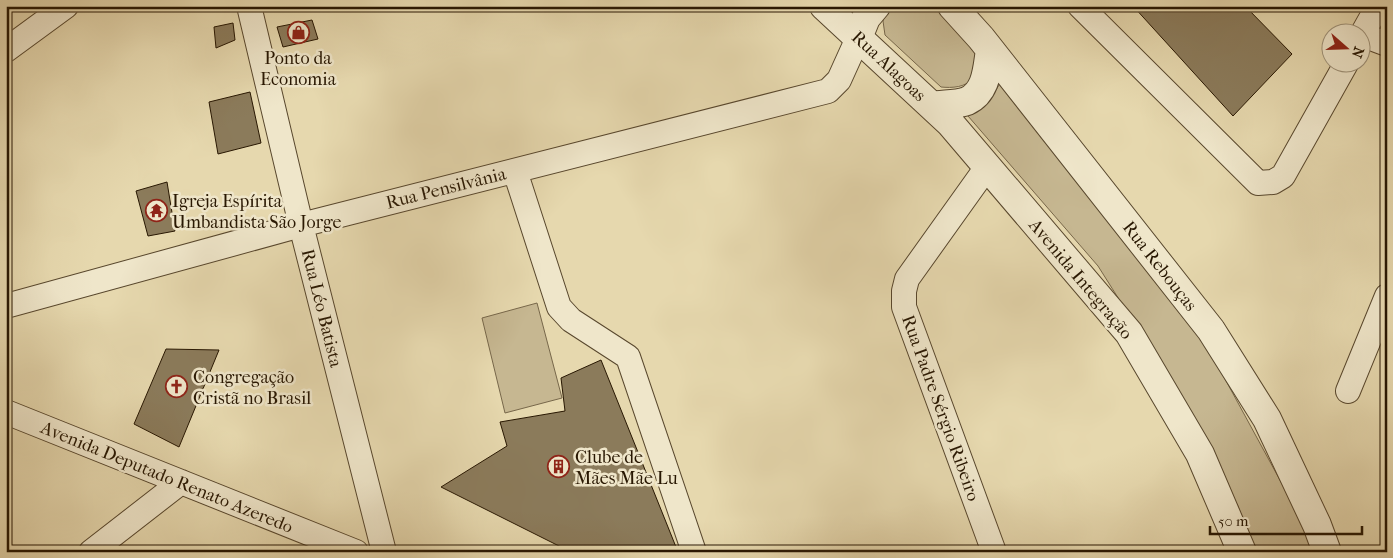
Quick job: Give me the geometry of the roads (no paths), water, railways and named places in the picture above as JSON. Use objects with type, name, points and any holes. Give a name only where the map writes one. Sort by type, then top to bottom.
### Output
[{"type":"street","points":[[6,50],[66,6]]},
{"type":"street","name":"Rua Léo Batista","points":[[249,6],[301,225],[384,552]]},
{"type":"street","name":"Rua Alagoas","points":[[824,6],[867,17],[932,106]]},
{"type":"street","name":"Rua Rebouças","points":[[952,6],[990,50],[1211,330],[1267,419],[1318,525],[1327,552]]},
{"type":"street","points":[[1080,6],[1258,183],[1273,182],[1283,176],[1341,72]]},
{"type":"street","points":[[1369,22],[1378,6]]},
{"type":"street","name":"Rua Pensilvânia","points":[[6,306],[301,225],[828,91],[838,80],[867,17]]},
{"type":"street","points":[[1370,39],[1387,44]]},
{"type":"street","points":[[932,106],[966,102],[979,93],[985,80],[990,50]]},
{"type":"street","name":"Avenida Integração","points":[[932,106],[950,123],[1129,333],[1200,454],[1242,552]]},
{"type":"street","name":"Rua Padre Sérgio Ribeiro","points":[[987,167],[907,279],[904,292],[904,307],[994,552]]},
{"type":"street","points":[[515,171],[559,307],[572,320],[628,357],[694,552]]},
{"type":"street","points":[[1348,391],[1387,296]]},
{"type":"street","name":"Avenida Deputado Renato Azeredo","points":[[6,412],[356,552]]},
{"type":"street","points":[[91,552],[181,482]]},
{"type":"place","name":"Ponto da Economia","points":[[298,33]]},
{"type":"place","name":"Igreja Espírita Umbandista São Jorge","points":[[156,211]]},
{"type":"place","name":"Congregação Cristã no Brasil","points":[[177,387]]},
{"type":"place","name":"Clube de Mães Mãe Lu","points":[[559,467]]}]
